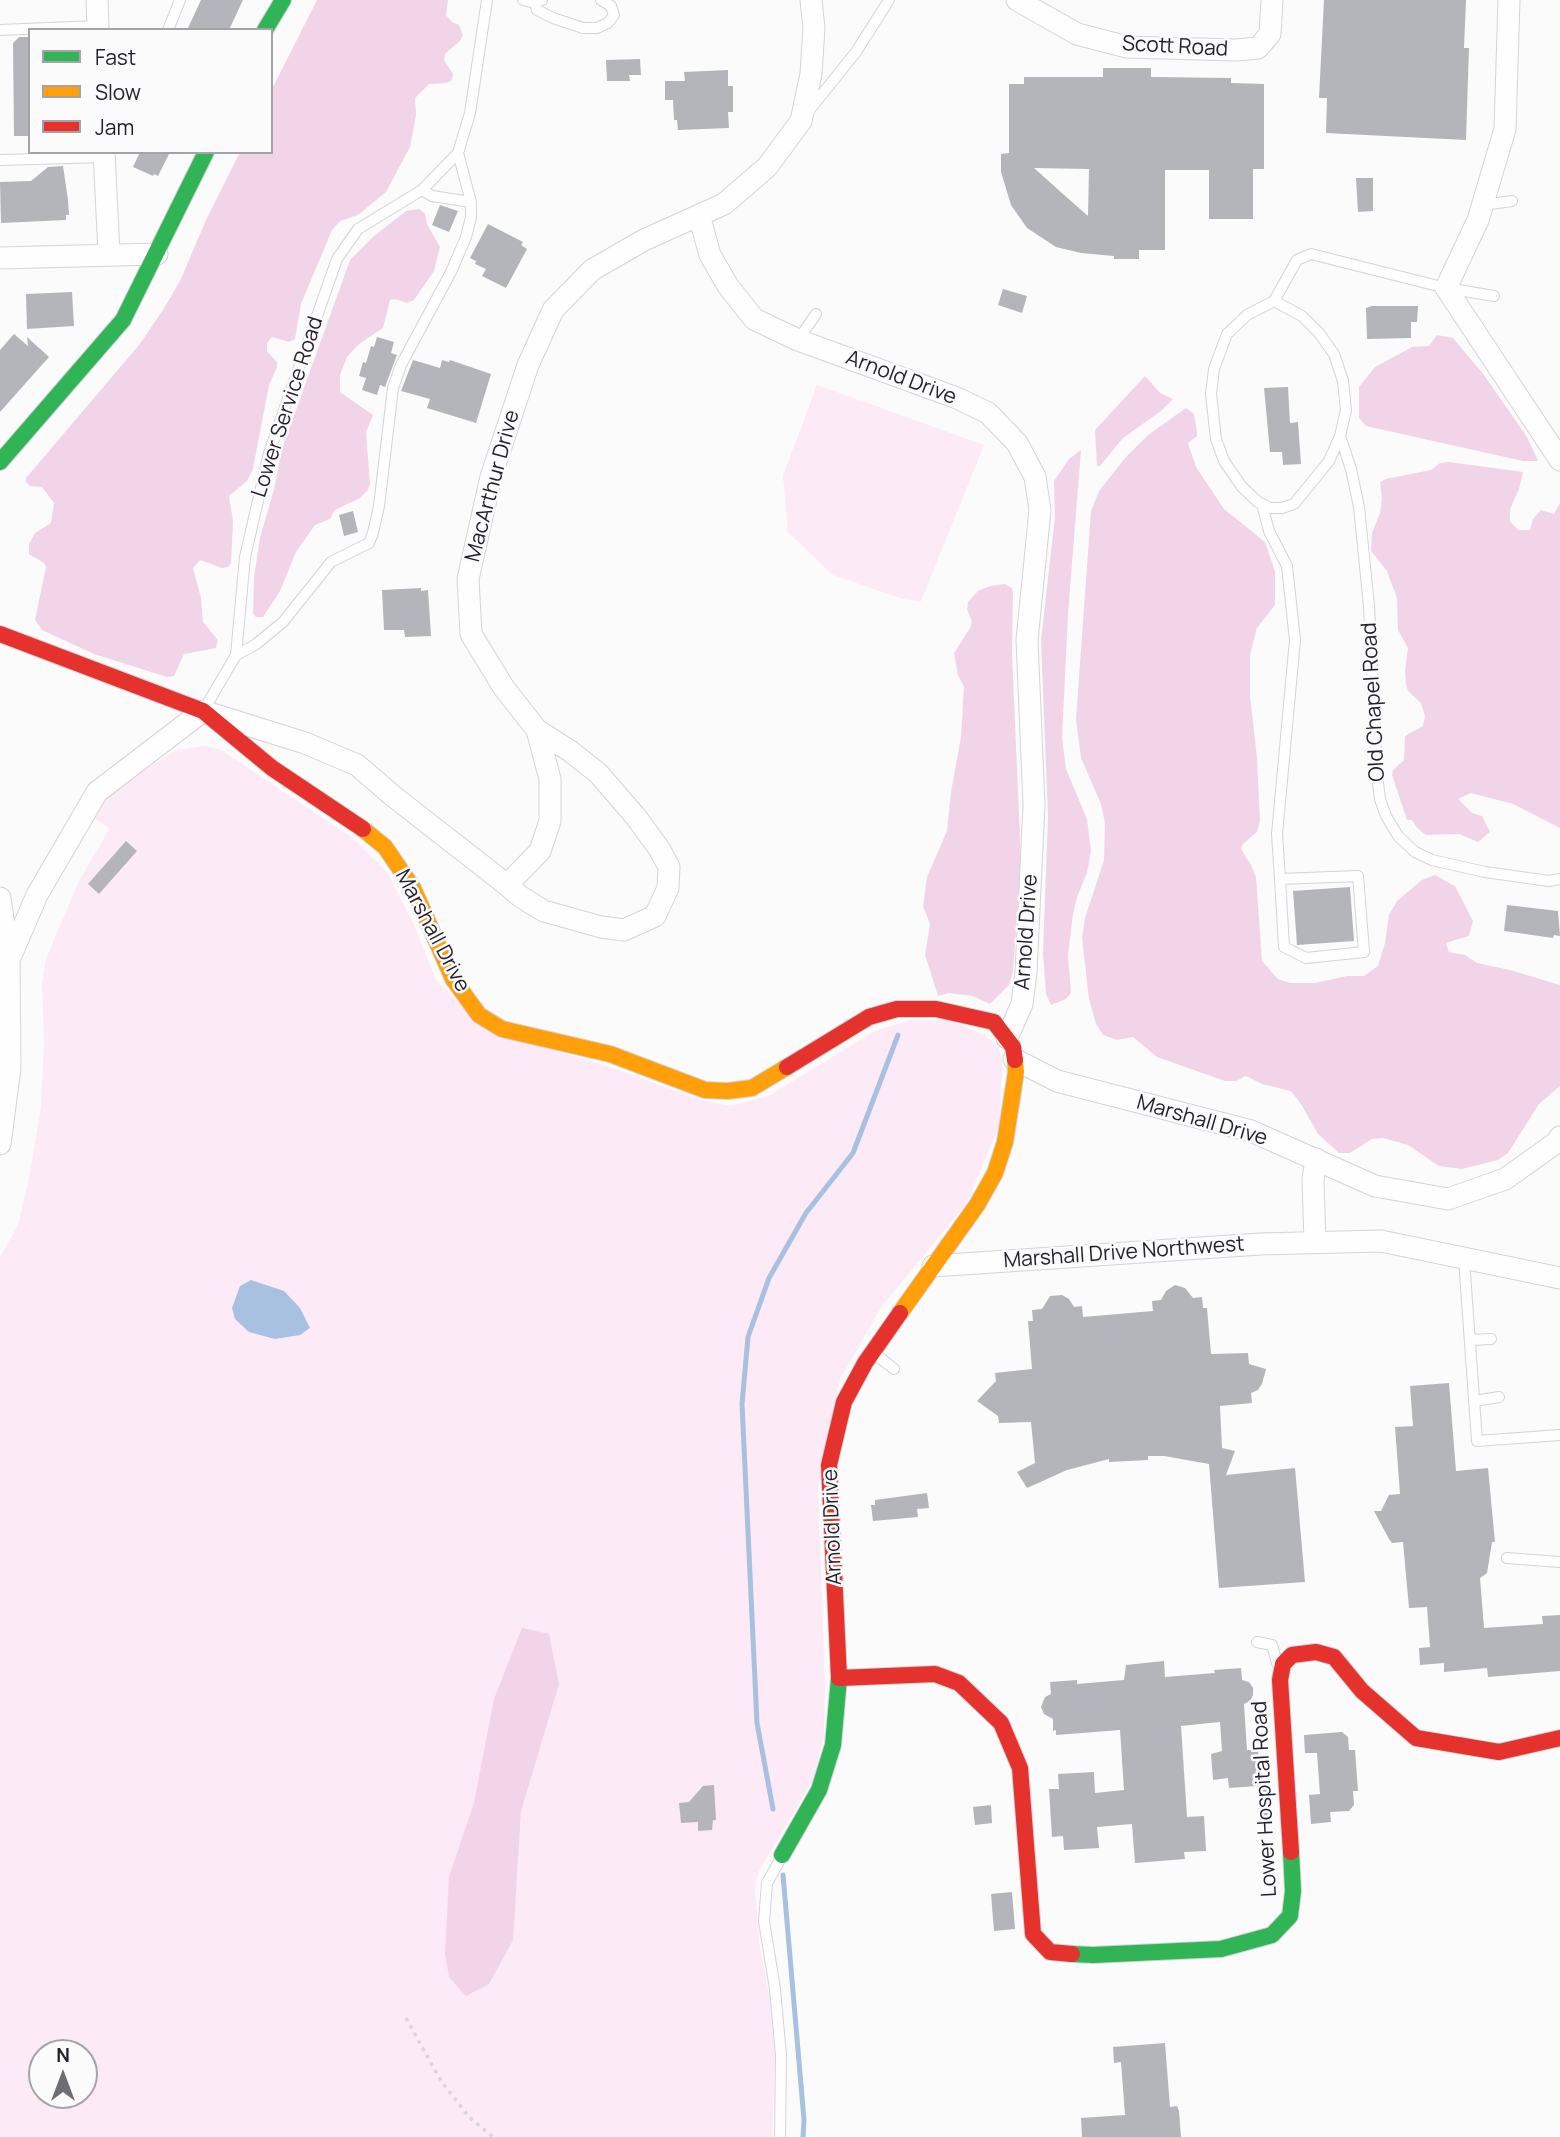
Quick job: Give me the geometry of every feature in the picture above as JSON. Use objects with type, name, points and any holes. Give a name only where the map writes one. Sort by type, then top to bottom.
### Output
[{"type":"street","points":[[97,0],[98,28]]},
{"type":"street","points":[[266,28],[283,0]]},
{"type":"street","name":"MacArthur Drive","points":[[507,885],[540,851],[550,821],[551,779],[537,730],[504,688],[471,634],[468,579],[491,477],[528,365],[553,310],[592,270],[644,240],[724,204],[767,167],[801,121],[813,51],[811,0]]},
{"type":"street","name":"Scott Road","points":[[1017,0],[1077,34],[1127,47],[1236,50],[1258,48],[1270,34],[1272,0]]},
{"type":"street","points":[[1509,0],[1505,129],[1478,220],[1446,288],[1560,460]]},
{"type":"street","points":[[0,462],[123,320],[205,154]]},
{"type":"street","points":[[104,155],[108,254]]},
{"type":"street","name":"Arnold Drive","points":[[699,215],[710,256],[728,286],[754,319],[799,340],[957,398],[988,413],[1017,443],[1035,477],[1040,510],[1027,640],[1034,806],[1027,958],[1022,1004],[1007,1038],[1013,1047],[1016,1072],[1005,1142],[995,1173],[977,1205],[873,1352],[844,1402],[829,1465],[839,1678],[833,1745],[819,1790],[782,1855]]},
{"type":"street","points":[[0,258],[157,254]]},
{"type":"street","points":[[1529,415],[1560,433]]},
{"type":"street","name":"Marshall Drive","points":[[0,634],[203,711],[272,768],[354,821],[385,847],[414,888],[453,979],[479,1015],[502,1029],[610,1054],[705,1090],[728,1091],[751,1088],[869,1017],[897,1009],[936,1009],[994,1022],[1007,1038]]},
{"type":"street","points":[[9,960],[37,895],[97,792],[203,711],[305,743],[357,765],[521,897],[544,911],[600,927],[624,930],[654,916],[668,888],[668,867],[660,850],[598,773],[537,730]]},
{"type":"street","points":[[0,898],[9,960],[10,1068],[0,1144]]},
{"type":"street","name":"Marshall Drive","points":[[1014,1059],[1057,1081],[1251,1131],[1375,1186],[1448,1199],[1505,1180],[1560,1138]]},
{"type":"street","points":[[1315,1159],[1308,1247],[1355,1248],[1381,1241],[1560,1278]]},
{"type":"street","name":"Marshall Drive Northwest","points":[[933,1266],[1308,1247]]},
{"type":"street","name":"Lower Hospital Road","points":[[839,1678],[935,1674],[959,1683],[1001,1723],[1020,1768],[1033,1934],[1051,1952],[1093,1955],[1221,1949],[1272,1935],[1290,1916],[1293,1891],[1280,1676],[1283,1664],[1292,1655],[1324,1652],[1335,1657],[1362,1691],[1416,1738],[1499,1752],[1560,1738]]},
{"type":"lane","points":[[169,28],[180,0]]},
{"type":"lane","points":[[236,655],[255,645],[283,622],[331,562],[369,543],[379,506],[393,388],[401,365],[451,272],[466,237],[471,217],[471,202],[458,153],[470,113],[487,0]]},
{"type":"lane","points":[[533,1],[537,10],[553,18],[583,27],[597,27],[608,23],[614,15],[611,6],[601,0]]},
{"type":"lane","points":[[801,121],[856,52],[889,0]]},
{"type":"lane","points":[[0,30],[28,29]]},
{"type":"lane","name":"Lower Service Road","points":[[203,711],[236,655],[245,557],[269,453],[337,258],[358,229],[422,190],[458,153]]},
{"type":"lane","points":[[0,160],[104,155]]},
{"type":"lane","points":[[422,190],[432,196],[471,202]]},
{"type":"lane","points":[[1483,205],[1512,201]]},
{"type":"lane","points":[[1273,301],[1302,316],[1334,354],[1343,380],[1346,410],[1340,436],[1329,461],[1294,504],[1270,508],[1242,487],[1224,461],[1216,439],[1211,394],[1214,369],[1227,334],[1247,315],[1273,301],[1297,260],[1311,254],[1446,288],[1494,296]]},
{"type":"lane","points":[[799,340],[817,314]]},
{"type":"lane","name":"Old Chapel Road","points":[[1340,436],[1359,507],[1369,606],[1377,775],[1380,799],[1386,816],[1398,836],[1415,852],[1432,860],[1549,881],[1560,879]]},
{"type":"lane","points":[[1262,504],[1269,531],[1287,566],[1295,640],[1277,834],[1284,947],[1306,958],[1364,952],[1358,876],[1280,879]]},
{"type":"lane","points":[[1464,1259],[1477,1441],[1560,1435]]},
{"type":"lane","points":[[1470,1340],[1491,1339]]},
{"type":"lane","points":[[873,1352],[894,1369]]},
{"type":"lane","points":[[1474,1401],[1499,1397]]},
{"type":"lane","points":[[1507,1558],[1560,1562]]},
{"type":"lane","points":[[1257,1642],[1272,1645],[1280,1676]]},
{"type":"lane","points":[[780,2137],[781,2054],[775,1989],[764,1921],[767,1883],[782,1855]]},
{"type":"path","points":[[406,2018],[441,2081],[469,2117],[493,2137]]},
{"type":"shaded area","points":[[317,0],[448,0],[446,15],[459,25],[463,35],[445,54],[444,60],[453,74],[452,80],[429,84],[415,98],[416,115],[410,147],[386,192],[358,215],[340,221],[332,230],[301,304],[295,339],[289,342],[272,337],[267,343],[267,351],[277,362],[277,367],[269,385],[253,469],[247,481],[229,496],[233,521],[231,563],[222,568],[200,560],[193,568],[201,598],[203,622],[218,640],[216,648],[184,654],[174,676],[167,677],[94,654],[42,630],[35,620],[46,567],[29,554],[29,544],[35,533],[51,523],[54,503],[42,487],[30,486],[26,478],[139,345],[163,310],[180,281],[206,220],[239,154],[273,154],[273,87]]},
{"type":"shaded area","points":[[419,209],[425,214],[427,224],[440,247],[434,271],[414,300],[407,303],[390,300],[383,328],[359,344],[347,357],[340,375],[340,392],[373,415],[366,432],[370,484],[368,490],[360,498],[335,510],[330,519],[315,525],[296,552],[280,591],[263,617],[256,617],[253,614],[254,577],[260,538],[282,449],[350,260],[374,236],[406,211]]},
{"type":"shaded area","points":[[1437,335],[1453,338],[1484,375],[1527,437],[1538,461],[1523,461],[1366,426],[1359,418],[1359,387],[1375,367],[1412,347],[1429,346]]},
{"type":"shaded area","points":[[1145,376],[1160,393],[1173,399],[1123,438],[1100,466],[1097,466],[1095,430]]},
{"type":"shaded area","points":[[817,385],[984,445],[921,601],[903,599],[833,575],[788,532],[783,476]]},
{"type":"shaded area","points":[[1186,408],[1194,414],[1197,436],[1188,443],[1196,467],[1224,509],[1265,542],[1275,571],[1275,605],[1257,628],[1250,655],[1250,696],[1257,757],[1260,821],[1257,832],[1241,849],[1256,877],[1262,961],[1278,979],[1290,983],[1315,983],[1347,976],[1364,976],[1378,966],[1389,915],[1397,901],[1422,880],[1435,875],[1455,886],[1473,921],[1469,936],[1446,943],[1449,952],[1465,955],[1477,963],[1560,985],[1560,1086],[1539,1104],[1508,1153],[1498,1160],[1462,1169],[1439,1166],[1408,1145],[1383,1138],[1372,1139],[1350,1153],[1339,1153],[1318,1134],[1291,1091],[1262,1084],[1246,1076],[1236,1081],[1225,1081],[1157,1057],[1133,1037],[1117,1040],[1103,1035],[1096,1024],[1089,999],[1082,938],[1085,918],[1104,860],[1105,823],[1101,804],[1081,758],[1076,719],[1091,511],[1099,491],[1126,457],[1148,435]]},
{"type":"shaded area","points":[[1081,450],[1068,614],[1062,738],[1066,769],[1087,819],[1091,851],[1087,873],[1073,914],[1068,955],[1071,993],[1066,999],[1051,1005],[1046,994],[1043,953],[1048,817],[1041,640],[1055,517],[1054,481],[1069,459]]},
{"type":"shaded area","points":[[1440,463],[1523,472],[1510,509],[1510,521],[1518,530],[1530,530],[1533,519],[1541,510],[1554,514],[1560,503],[1560,828],[1513,804],[1471,793],[1458,799],[1472,813],[1482,816],[1490,832],[1478,842],[1459,834],[1426,835],[1412,820],[1407,820],[1392,775],[1393,770],[1404,760],[1405,736],[1423,726],[1425,716],[1421,703],[1408,691],[1406,684],[1408,648],[1398,630],[1397,598],[1387,571],[1371,551],[1372,533],[1382,499],[1380,482],[1431,470]]},
{"type":"shaded area","points":[[1005,584],[1012,588],[1013,593],[1012,653],[1021,861],[1013,972],[1009,985],[990,1004],[973,996],[949,993],[938,996],[925,955],[930,924],[923,906],[927,877],[947,831],[961,737],[964,687],[958,675],[954,653],[972,622],[967,609],[968,602],[978,591]]},
{"type":"shaded area","points":[[206,746],[221,750],[354,839],[387,872],[415,927],[436,980],[488,1031],[604,1065],[704,1101],[731,1106],[770,1095],[875,1031],[911,1020],[948,1020],[984,1035],[997,1045],[1002,1059],[1000,1123],[967,1203],[882,1306],[840,1379],[818,1487],[825,1687],[824,1736],[813,1780],[759,1871],[755,1889],[760,1949],[770,1998],[775,2057],[772,2137],[0,2137],[0,1257],[18,1225],[41,1107],[44,1043],[42,982],[46,959],[79,881],[110,828],[93,818],[112,791],[176,750]]},
{"type":"shaded area","points":[[522,1628],[549,1634],[559,1684],[521,1811],[513,1940],[489,1984],[466,1996],[449,1977],[445,1953],[449,1877],[474,1803],[494,1699]]},
{"type":"water","points":[[251,1280],[284,1291],[300,1308],[310,1328],[300,1335],[275,1339],[249,1332],[235,1319],[232,1308],[240,1286]]},
{"type":"building","points":[[201,0],[243,0],[230,28],[188,28]]},
{"type":"building","points":[[1324,0],[1466,0],[1464,48],[1469,48],[1466,140],[1326,133],[1327,98],[1319,98]]},
{"type":"building","points":[[19,37],[28,37],[28,136],[14,136],[13,43]]},
{"type":"building","points":[[640,59],[641,75],[629,75],[630,81],[607,81],[606,60]]},
{"type":"building","points":[[1103,68],[1151,68],[1151,77],[1231,78],[1231,83],[1264,84],[1264,169],[1253,169],[1253,219],[1209,219],[1209,170],[1165,170],[1165,250],[1139,250],[1139,259],[1114,259],[1114,256],[1056,247],[1027,228],[1011,205],[1001,172],[1001,154],[1009,153],[1009,84],[1024,84],[1024,77],[1103,77]],"holes":[[[1034,168],[1089,169],[1088,216]]]},
{"type":"building","points":[[728,70],[728,86],[733,86],[733,112],[728,112],[729,128],[678,130],[677,120],[674,120],[673,100],[665,100],[665,81],[685,81],[684,72]]},
{"type":"building","points":[[139,154],[169,154],[158,176],[133,167]]},
{"type":"building","points":[[63,166],[69,215],[66,215],[66,220],[1,223],[0,182],[31,181],[48,167]]},
{"type":"building","points":[[1356,178],[1373,178],[1373,211],[1358,212]]},
{"type":"building","points":[[440,205],[458,211],[449,232],[432,225]]},
{"type":"building","points":[[488,224],[523,242],[521,245],[527,249],[506,288],[482,276],[486,269],[475,264],[476,261],[470,258]]},
{"type":"building","points":[[1003,289],[1027,296],[1022,313],[998,305]]},
{"type":"building","points":[[72,292],[74,326],[27,329],[26,294]]},
{"type":"building","points":[[1418,306],[1417,322],[1411,322],[1411,338],[1367,339],[1366,308]]},
{"type":"building","points":[[14,334],[28,346],[27,337],[49,357],[0,412],[0,350]]},
{"type":"building","points":[[377,337],[394,342],[391,353],[397,355],[385,387],[380,385],[377,395],[362,390],[366,378],[359,376],[363,362],[366,363]]},
{"type":"building","points":[[413,360],[440,368],[442,360],[450,360],[491,374],[476,423],[427,408],[430,399],[401,391]]},
{"type":"building","points":[[1288,387],[1290,423],[1298,422],[1301,464],[1283,465],[1282,452],[1270,452],[1264,388]]},
{"type":"building","points":[[353,511],[358,532],[344,536],[339,515]]},
{"type":"building","points":[[421,588],[421,591],[428,590],[431,636],[405,637],[404,630],[384,630],[382,590]]},
{"type":"building","points":[[126,841],[137,851],[99,894],[88,884]]},
{"type":"building","points":[[1350,887],[1354,941],[1297,945],[1293,891]]},
{"type":"building","points":[[1507,905],[1558,911],[1560,936],[1554,935],[1553,938],[1504,931]]},
{"type":"building","points":[[1175,1285],[1185,1288],[1193,1298],[1202,1297],[1203,1308],[1207,1308],[1211,1354],[1248,1353],[1249,1364],[1266,1369],[1262,1384],[1258,1390],[1251,1393],[1252,1403],[1220,1406],[1222,1448],[1235,1451],[1226,1475],[1295,1468],[1305,1582],[1219,1588],[1209,1464],[1164,1456],[1148,1456],[1148,1460],[1109,1462],[1109,1459],[1067,1470],[1027,1488],[1017,1472],[1035,1463],[1031,1422],[999,1423],[998,1416],[977,1401],[996,1381],[995,1373],[1032,1369],[1028,1321],[1033,1321],[1032,1310],[1042,1309],[1050,1296],[1062,1295],[1069,1299],[1074,1307],[1082,1306],[1083,1317],[1153,1311],[1152,1301],[1161,1300],[1166,1291]]},
{"type":"building","points":[[1449,1383],[1456,1471],[1488,1468],[1495,1542],[1492,1542],[1487,1573],[1480,1578],[1484,1628],[1543,1624],[1542,1616],[1560,1615],[1560,1671],[1488,1677],[1487,1668],[1444,1672],[1444,1663],[1420,1665],[1419,1648],[1430,1647],[1427,1607],[1409,1608],[1403,1542],[1392,1543],[1374,1511],[1381,1511],[1389,1495],[1400,1494],[1395,1427],[1413,1426],[1410,1386]]},
{"type":"building","points":[[927,1493],[929,1508],[917,1509],[918,1517],[873,1521],[871,1505],[875,1505],[875,1500]]},
{"type":"building","points":[[1164,1661],[1165,1677],[1241,1668],[1242,1680],[1249,1682],[1253,1688],[1250,1701],[1244,1704],[1247,1750],[1258,1750],[1260,1781],[1269,1781],[1271,1825],[1260,1826],[1257,1786],[1229,1788],[1228,1778],[1213,1780],[1211,1754],[1222,1751],[1220,1722],[1181,1726],[1187,1817],[1204,1816],[1206,1851],[1184,1852],[1185,1859],[1135,1863],[1132,1824],[1097,1827],[1099,1848],[1064,1850],[1063,1836],[1052,1837],[1049,1789],[1059,1789],[1058,1774],[1094,1772],[1095,1793],[1124,1790],[1120,1730],[1056,1735],[1056,1730],[1053,1731],[1053,1719],[1044,1714],[1041,1707],[1045,1697],[1051,1694],[1050,1682],[1077,1680],[1077,1684],[1124,1680],[1126,1665]]},
{"type":"building","points":[[1342,1732],[1348,1737],[1349,1750],[1355,1750],[1358,1791],[1353,1791],[1354,1805],[1349,1811],[1330,1812],[1331,1822],[1311,1824],[1309,1795],[1320,1794],[1317,1753],[1305,1753],[1304,1735]]},
{"type":"building","points":[[714,1785],[716,1820],[713,1820],[712,1830],[698,1831],[698,1822],[681,1823],[679,1803],[689,1802],[703,1786]]},
{"type":"building","points":[[991,1805],[992,1823],[975,1825],[973,1807]]},
{"type":"building","points":[[1012,1892],[1015,1929],[994,1931],[991,1894]]},
{"type":"building","points":[[1165,2043],[1170,2107],[1177,2106],[1179,2111],[1181,2137],[1082,2137],[1081,2118],[1125,2115],[1121,2062],[1114,2063],[1113,2047]]},
{"type":"waterway","points":[[773,1809],[757,1723],[742,1404],[748,1337],[769,1278],[806,1213],[853,1153],[898,1035]]},
{"type":"waterway","points":[[783,1875],[804,2120],[803,2137]]},
{"type":"traffic: fast","points":[[266,28],[283,0]]},
{"type":"traffic: fast","points":[[0,462],[123,320],[205,154]]},
{"type":"traffic: fast","points":[[782,1855],[819,1790],[833,1745],[839,1678]]},
{"type":"traffic: fast","points":[[1072,1954],[1221,1949],[1272,1935],[1290,1916],[1293,1891],[1291,1852]]},
{"type":"traffic: slow","points":[[363,829],[385,847],[413,888],[453,979],[479,1015],[502,1029],[610,1054],[705,1090],[752,1088],[787,1067]]},
{"type":"traffic: slow","points":[[900,1313],[977,1205],[995,1173],[1005,1142],[1016,1072],[1015,1060]]},
{"type":"traffic: jam","points":[[0,634],[203,711],[272,768],[363,829]]},
{"type":"traffic: jam","points":[[787,1067],[869,1017],[897,1009],[936,1009],[994,1022],[1013,1047],[1015,1060]]},
{"type":"traffic: jam","points":[[839,1678],[829,1465],[844,1402],[865,1363],[900,1313]]},
{"type":"traffic: jam","points":[[1291,1852],[1280,1680],[1283,1664],[1292,1655],[1316,1652],[1334,1657],[1362,1691],[1416,1738],[1499,1752],[1560,1738]]},
{"type":"traffic: jam","points":[[839,1678],[935,1674],[959,1683],[1001,1723],[1020,1768],[1033,1934],[1050,1952],[1072,1954]]}]
